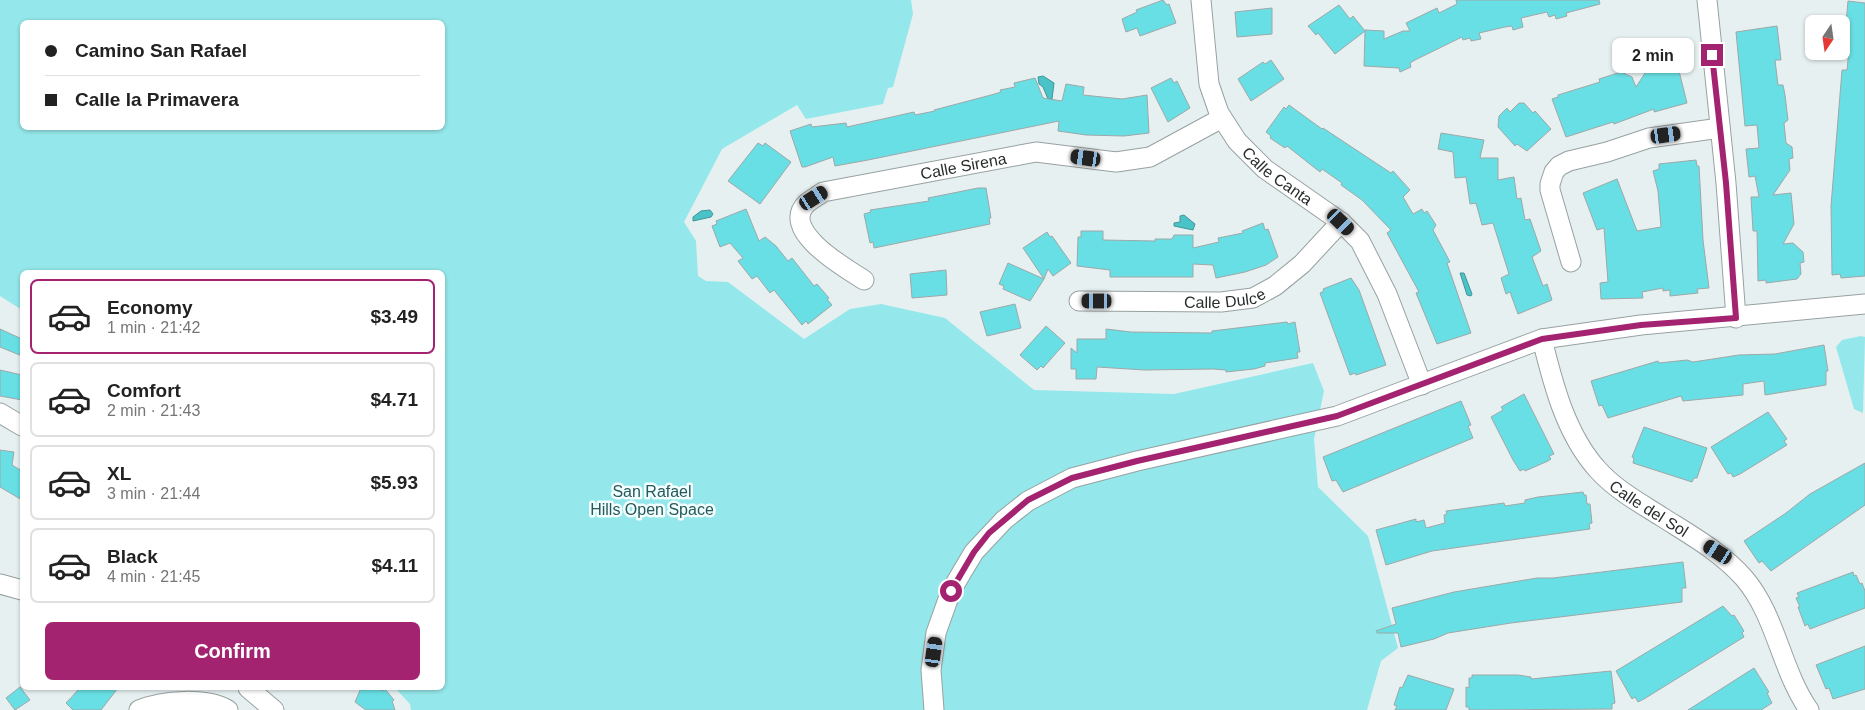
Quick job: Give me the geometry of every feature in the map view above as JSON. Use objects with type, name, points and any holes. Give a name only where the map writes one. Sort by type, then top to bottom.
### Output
[{"type":"street","name":"Calle Canta","points":[[1201,0],[1209,84],[1222,118],[1237,141],[1265,169],[1341,222],[1360,241],[1387,294],[1422,384]]},
{"type":"street","points":[[1707,0],[1736,318]]},
{"type":"street","name":"Calle Sirena","points":[[864,280],[821,252],[804,232],[801,216],[806,204],[824,192],[1036,152],[1116,162],[1150,157],[1222,118]]},
{"type":"street","points":[[1571,262],[1550,190],[1551,179],[1559,166],[1568,161],[1606,152],[1650,138],[1720,128]]},
{"type":"street","name":"Calle Dulce","points":[[1079,301],[1221,302],[1253,298],[1275,286],[1289,275],[1341,222]]},
{"type":"street","points":[[934,710],[931,670],[936,633],[951,591],[974,552],[989,533],[1028,500],[1065,481],[1089,473],[1337,416],[1542,339],[1641,325],[1736,318],[1865,304]]},
{"type":"street","name":"Calle del Sol","points":[[1542,339],[1556,396],[1576,437],[1597,470],[1617,488],[1718,552],[1745,580],[1770,625],[1795,688],[1809,710]]},
{"type":"street","points":[[0,412],[20,425]]},
{"type":"street","points":[[0,584],[20,589]]},
{"type":"street","points":[[250,690],[274,710]]},
{"type":"street","points":[[139,710],[154,704],[207,702],[218,704],[228,710]]},
{"type":"green space","name":"San Rafael Hills Open Space","points":[[0,0],[911,0],[913,14],[893,87],[888,88],[883,104],[806,119],[797,105],[722,149],[684,222],[696,241],[698,276],[706,281],[728,282],[804,339],[850,309],[881,304],[945,318],[1034,390],[1174,394],[1313,363],[1324,391],[1314,439],[1318,487],[1368,536],[1398,648],[1381,661],[1367,710],[411,710],[410,704],[397,690],[445,690],[445,270],[20,270],[20,309],[0,296]]},
{"type":"green space","points":[[1861,336],[1865,337],[1863,413],[1854,409],[1836,347],[1842,340]]},
{"type":"shaded area","points":[[1043,76],[1054,83],[1052,99],[1048,99],[1043,87],[1039,84],[1038,77]]},
{"type":"shaded area","points":[[710,210],[713,214],[711,217],[693,221],[693,217],[701,211]]},
{"type":"shaded area","points":[[1184,215],[1195,224],[1193,230],[1174,226],[1174,223],[1180,222],[1180,216]]},
{"type":"shaded area","points":[[1460,273],[1464,273],[1472,294],[1471,296],[1467,295]]},
{"type":"building","points":[[1163,0],[1167,5],[1169,4],[1176,23],[1140,36],[1137,28],[1126,32],[1122,19],[1137,12],[1136,10]]},
{"type":"building","points":[[1456,0],[1599,0],[1600,4],[1566,13],[1567,16],[1556,19],[1555,15],[1549,17],[1547,12],[1521,18],[1523,27],[1513,30],[1512,26],[1479,33],[1481,39],[1471,41],[1470,38],[1463,40],[1462,37],[1415,60],[1410,63],[1411,67],[1400,72],[1399,68],[1364,66],[1365,30],[1384,31],[1384,39],[1403,31],[1410,31],[1406,23],[1437,8],[1439,13],[1457,4]]},
{"type":"building","points":[[1848,1],[1865,3],[1865,276],[1841,278],[1840,274],[1832,275],[1831,206],[1842,70],[1847,70],[1848,60],[1850,60],[1850,15],[1847,15]]},
{"type":"building","points":[[1339,5],[1350,19],[1353,16],[1365,31],[1335,54],[1318,33],[1316,35],[1308,26]]},
{"type":"building","points":[[1272,8],[1272,34],[1237,37],[1235,12]]},
{"type":"building","points":[[1777,26],[1781,60],[1775,60],[1778,85],[1783,85],[1788,120],[1784,123],[1786,143],[1792,147],[1793,158],[1789,159],[1790,170],[1773,195],[1791,193],[1794,224],[1783,244],[1793,243],[1803,252],[1804,262],[1800,263],[1801,274],[1797,279],[1766,283],[1766,280],[1758,281],[1757,231],[1753,231],[1751,197],[1759,197],[1755,176],[1749,177],[1746,149],[1759,148],[1757,125],[1745,126],[1736,32]]},
{"type":"building","points":[[1271,60],[1284,79],[1251,101],[1238,79],[1263,62],[1265,64]]},
{"type":"building","points":[[1677,63],[1687,103],[1654,112],[1654,109],[1614,124],[1613,122],[1566,137],[1552,99],[1558,97],[1558,95],[1600,82],[1599,79],[1621,72],[1632,77],[1636,87],[1647,70]]},
{"type":"building","points":[[1035,78],[1043,98],[1062,101],[1066,84],[1084,87],[1083,95],[1122,99],[1147,95],[1149,133],[1124,136],[1086,135],[1058,131],[1059,121],[835,166],[833,157],[802,167],[790,131],[811,124],[812,127],[846,123],[847,127],[914,112],[915,115],[935,111],[1001,92],[1000,90],[1015,87],[1014,83]]},
{"type":"building","points":[[1171,78],[1174,83],[1177,81],[1190,108],[1168,122],[1151,88]]},
{"type":"building","points":[[1519,103],[1524,103],[1533,113],[1535,111],[1551,129],[1527,151],[1517,144],[1515,146],[1498,127],[1499,116],[1507,108],[1510,112]]},
{"type":"building","points":[[1289,105],[1322,129],[1391,173],[1393,171],[1410,190],[1403,197],[1413,214],[1422,209],[1424,213],[1427,211],[1436,225],[1433,230],[1450,262],[1447,263],[1471,333],[1437,344],[1416,293],[1419,292],[1387,233],[1391,230],[1362,200],[1341,185],[1342,183],[1322,169],[1320,172],[1287,146],[1285,148],[1270,138],[1271,136],[1266,132],[1284,107],[1286,109]]},
{"type":"building","points":[[1441,133],[1484,140],[1480,158],[1498,158],[1498,180],[1514,177],[1517,199],[1521,198],[1525,220],[1530,219],[1541,251],[1532,257],[1543,286],[1547,284],[1552,300],[1518,314],[1510,292],[1506,294],[1501,278],[1509,274],[1493,223],[1482,225],[1476,203],[1470,204],[1466,177],[1455,178],[1453,152],[1438,149]]},
{"type":"building","points":[[758,143],[763,146],[765,143],[791,162],[760,204],[728,181]]},
{"type":"building","points":[[1696,160],[1697,166],[1699,166],[1703,240],[1709,288],[1697,289],[1698,293],[1670,296],[1670,290],[1663,291],[1663,288],[1642,292],[1643,298],[1601,299],[1600,283],[1608,282],[1604,228],[1597,230],[1583,193],[1617,179],[1637,231],[1661,227],[1658,191],[1653,171],[1659,169],[1659,164]]},
{"type":"building","points":[[986,188],[991,218],[989,218],[990,224],[874,248],[873,242],[870,243],[864,214],[871,212],[870,210],[929,201],[928,198]]},
{"type":"building","points":[[746,209],[759,241],[765,237],[776,246],[788,261],[792,258],[814,286],[817,284],[829,298],[827,299],[832,305],[808,324],[806,321],[802,325],[774,290],[770,293],[757,276],[752,279],[738,261],[743,258],[730,243],[720,247],[712,226],[717,224],[716,221]]},
{"type":"building","points":[[1263,223],[1265,230],[1268,229],[1278,257],[1266,265],[1245,272],[1216,278],[1213,265],[1193,264],[1193,277],[1110,277],[1110,270],[1077,266],[1078,237],[1081,237],[1081,231],[1103,231],[1103,240],[1155,241],[1155,239],[1172,239],[1174,235],[1193,235],[1193,248],[1219,242],[1218,238],[1243,233],[1242,231]]},
{"type":"building","points":[[1047,232],[1050,237],[1052,236],[1071,263],[1053,276],[1048,269],[1044,279],[1023,248]]},
{"type":"building","points":[[1008,263],[1044,279],[1030,301],[1003,289],[1004,286],[999,284]]},
{"type":"building","points":[[946,270],[947,295],[912,298],[910,274]]},
{"type":"building","points":[[1351,278],[1359,290],[1386,365],[1356,375],[1355,373],[1350,375],[1320,293],[1324,291],[1323,289]]},
{"type":"building","points":[[1015,304],[1021,328],[987,336],[980,312]]},
{"type":"building","points":[[1287,322],[1288,324],[1295,322],[1300,352],[1297,352],[1298,358],[1265,363],[1265,366],[1254,369],[1226,372],[1226,370],[1213,369],[1145,370],[1097,367],[1096,379],[1076,379],[1076,369],[1071,369],[1071,348],[1077,353],[1077,339],[1106,339],[1106,329],[1131,332],[1212,333],[1212,331]]},
{"type":"building","points":[[1046,326],[1065,343],[1043,368],[1041,366],[1037,370],[1020,355]]},
{"type":"building","points":[[0,329],[20,338],[20,355],[0,347]]},
{"type":"building","points":[[1824,345],[1828,371],[1826,371],[1826,385],[1765,395],[1764,381],[1743,384],[1743,395],[1683,401],[1681,396],[1608,418],[1602,405],[1599,406],[1591,381],[1658,361],[1659,363],[1687,360],[1693,362],[1739,355],[1775,354]]},
{"type":"building","points":[[0,370],[20,375],[20,400],[0,396]]},
{"type":"building","points":[[1524,394],[1554,454],[1549,456],[1551,459],[1548,461],[1525,471],[1524,469],[1520,471],[1491,417],[1503,410],[1501,407]]},
{"type":"building","points":[[1461,401],[1471,425],[1468,426],[1473,438],[1343,492],[1336,480],[1332,481],[1323,457]]},
{"type":"building","points":[[1768,412],[1787,439],[1784,441],[1787,445],[1733,477],[1731,473],[1728,474],[1711,447]]},
{"type":"building","points":[[1644,427],[1707,448],[1697,478],[1694,478],[1692,482],[1633,463],[1634,458],[1632,457]]},
{"type":"building","points":[[0,450],[14,452],[12,465],[20,470],[20,499],[0,487]]},
{"type":"building","points":[[1865,463],[1865,505],[1771,571],[1762,561],[1759,563],[1744,541],[1786,513],[1810,494]]},
{"type":"building","points":[[1583,492],[1586,495],[1587,504],[1590,504],[1592,523],[1589,524],[1590,529],[1432,551],[1386,565],[1376,530],[1416,519],[1416,522],[1424,520],[1426,528],[1445,523],[1444,515],[1447,514],[1446,511],[1504,503],[1505,506],[1525,503],[1525,500],[1538,497]]},
{"type":"building","points":[[1683,562],[1686,588],[1682,588],[1682,602],[1511,623],[1448,633],[1434,639],[1401,647],[1398,633],[1377,633],[1376,631],[1396,624],[1392,608],[1454,592],[1537,578],[1553,578]]},
{"type":"building","points":[[1853,572],[1860,584],[1862,583],[1865,591],[1865,608],[1810,629],[1808,624],[1805,626],[1798,607],[1800,607],[1796,598],[1799,597],[1797,593]]},
{"type":"building","points":[[1723,606],[1732,616],[1734,615],[1744,631],[1742,633],[1744,637],[1644,699],[1638,702],[1635,697],[1632,699],[1616,671]]},
{"type":"building","points":[[1865,646],[1865,689],[1833,699],[1829,688],[1826,689],[1816,665]]},
{"type":"building","points":[[1754,668],[1769,692],[1767,693],[1772,703],[1761,710],[1688,710]]},
{"type":"building","points":[[1611,671],[1615,703],[1612,704],[1612,709],[1469,710],[1469,707],[1466,707],[1466,687],[1469,688],[1469,678],[1472,678],[1472,675],[1518,675],[1531,677],[1531,679]]},
{"type":"building","points":[[1408,675],[1454,689],[1446,710],[1395,710],[1397,706],[1394,705],[1400,687],[1402,688]]},
{"type":"building","points":[[20,687],[20,690],[22,690],[30,700],[15,710],[6,698]]},
{"type":"building","points":[[78,690],[116,690],[101,710],[73,710],[66,703]]},
{"type":"building","points":[[360,690],[386,690],[394,700],[392,701],[395,710],[366,710],[355,702]]},
{"type":"route","points":[[951,591],[974,552],[989,533],[1028,500],[1072,478],[1137,461],[1337,416],[1542,339],[1641,325],[1736,318],[1726,183],[1712,55]]}]
